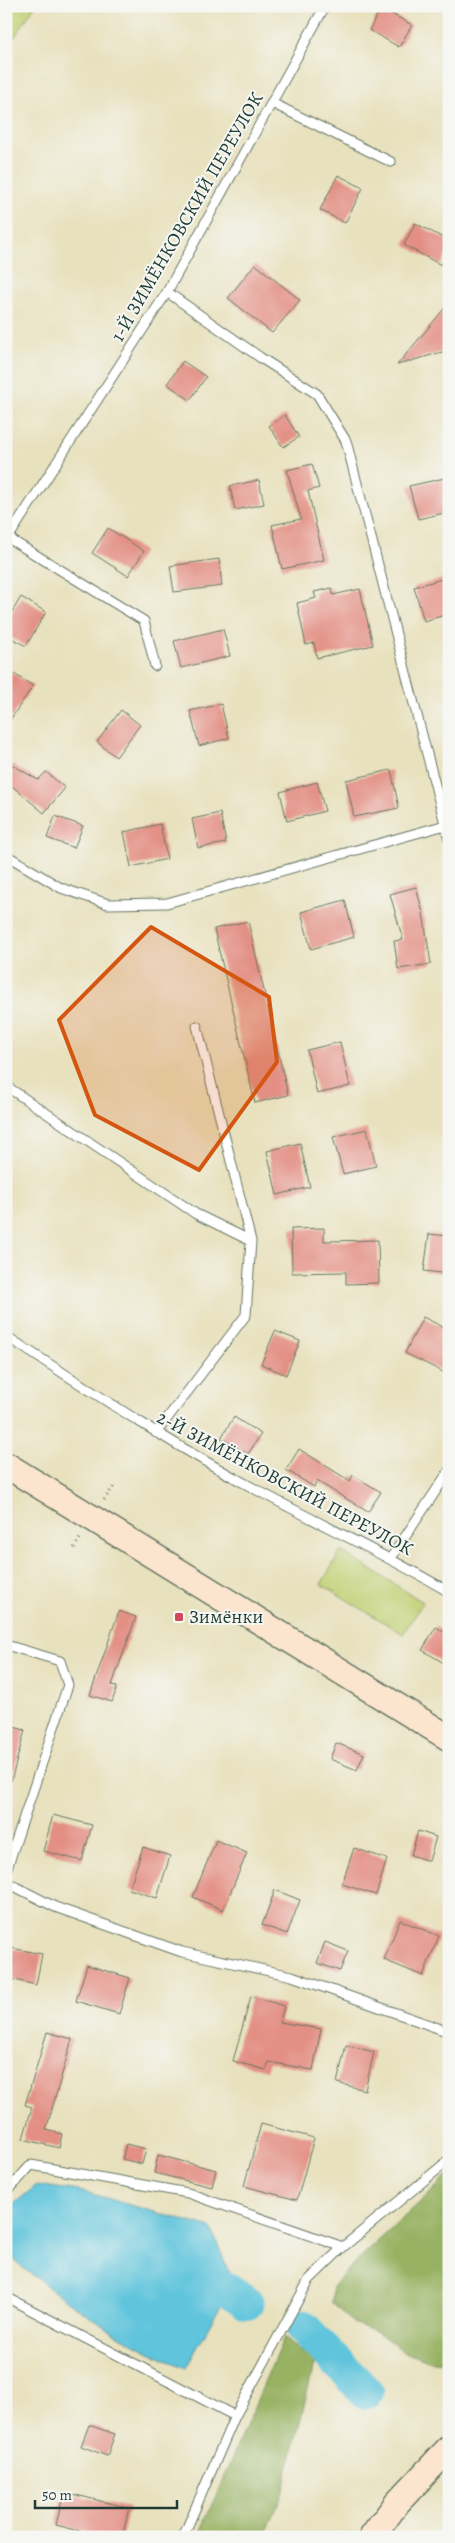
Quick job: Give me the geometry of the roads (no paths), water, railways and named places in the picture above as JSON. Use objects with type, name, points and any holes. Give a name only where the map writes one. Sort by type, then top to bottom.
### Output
[{"type":"main road","points":[[6,1465],[449,1738]]},
{"type":"main road","points":[[372,2537],[397,2503],[449,2448]]},
{"type":"lane","name":"1-Й ЗИМЁНКОВСКИЙ ПЕРЕУЛОК","points":[[7,539],[167,292],[326,6]]},
{"type":"lane","points":[[272,103],[390,162]]},
{"type":"lane","points":[[167,292],[261,358],[317,394],[346,442],[448,825],[449,839]]},
{"type":"lane","points":[[7,539],[144,621],[155,666]]},
{"type":"lane","points":[[6,854],[61,888],[108,904],[167,903],[448,825]]},
{"type":"lane","points":[[156,1433],[246,1315],[251,1241],[197,1026]]},
{"type":"lane","points":[[6,1086],[196,1214],[251,1241]]},
{"type":"lane","name":"2-Й ЗИМЁНКОВСКИЙ ПЕРЕУЛОК","points":[[6,1336],[156,1433],[255,1489],[391,1558],[449,1592]]},
{"type":"lane","points":[[391,1558],[449,1471]]},
{"type":"lane","points":[[6,1645],[60,1661],[68,1685],[6,1871]]},
{"type":"lane","points":[[6,1882],[55,1907],[182,1952],[292,1976],[449,2032]]},
{"type":"lane","points":[[183,2537],[234,2416],[309,2280],[343,2247],[449,2160]]},
{"type":"lane","points":[[6,2194],[31,2164],[188,2194],[343,2247]]},
{"type":"lane","points":[[6,2297],[234,2416]]},
{"type":"water","points":[[37,2185],[85,2192],[211,2228],[231,2278],[229,2290],[186,2368],[147,2351],[108,2329],[53,2291],[13,2258],[7,2242],[6,2210]]},
{"type":"waterway","points":[[186,2276],[229,2290],[247,2303]]},
{"type":"waterway","points":[[302,2326],[366,2392]]},
{"type":"place","name":"Зимёнки","points":[[179,1617]]}]
